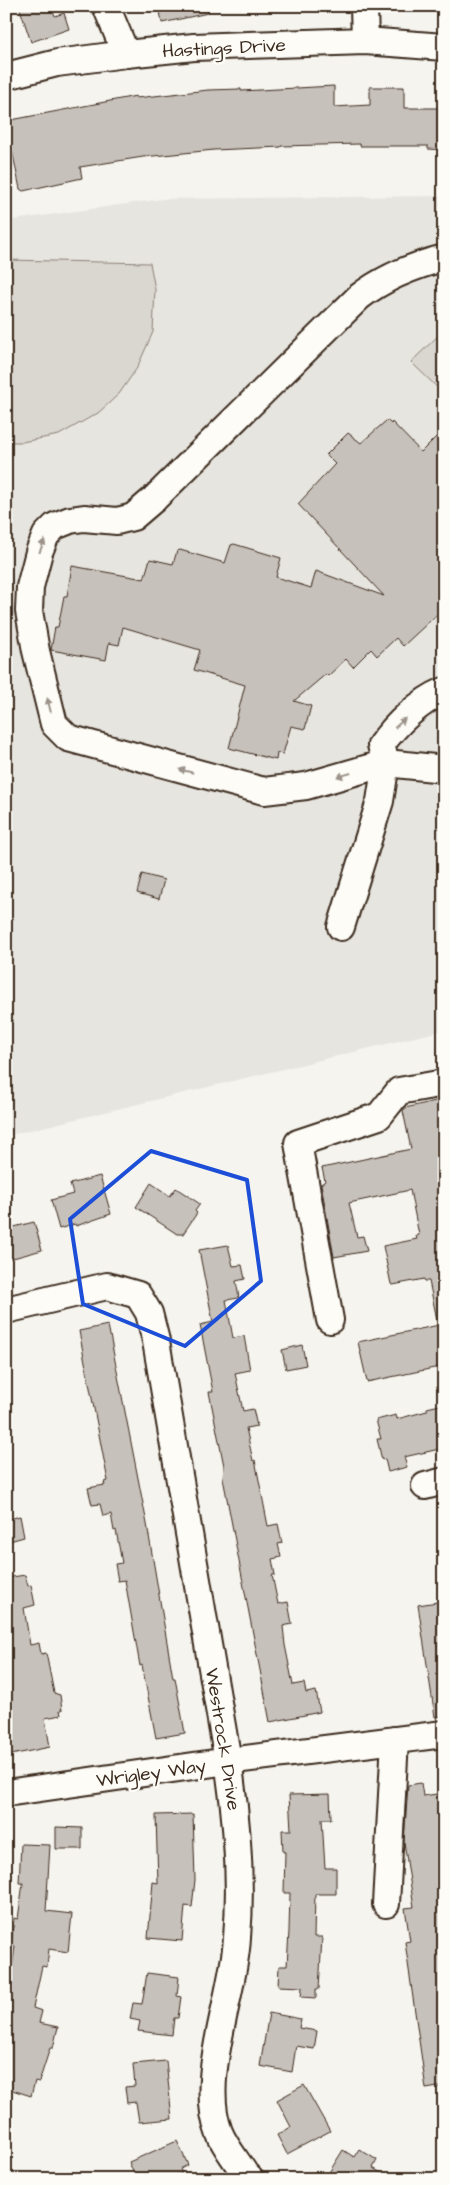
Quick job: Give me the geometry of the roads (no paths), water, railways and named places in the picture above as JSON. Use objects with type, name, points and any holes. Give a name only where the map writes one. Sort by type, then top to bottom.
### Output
[{"type":"street","points":[[106,6],[126,54]]},
{"type":"street","points":[[364,6],[365,41]]},
{"type":"street","name":"Hastings Drive","points":[[6,76],[57,64],[194,47],[365,41],[444,47]]},
{"type":"street","points":[[444,258],[411,267],[379,282],[359,297],[190,464],[133,517],[117,521],[84,518],[70,520],[55,526],[46,535],[42,544],[30,587],[28,612],[54,724],[68,738],[135,758],[264,791],[306,786],[386,763],[444,769]]},
{"type":"street","points":[[341,927],[380,800],[386,763],[381,745],[390,733],[426,701],[444,692]]},
{"type":"street","points":[[330,1320],[298,1142],[379,1116],[399,1091],[444,1083]]},
{"type":"street","name":"Westrock Drive","points":[[6,1310],[107,1286],[138,1295],[149,1313],[156,1341],[237,1823],[240,1896],[237,1941],[213,2077],[214,2111],[220,2133],[250,2179]]},
{"type":"street","name":"Wrigley Way","points":[[6,1793],[228,1761],[444,1734]]},
{"type":"street","points":[[386,1904],[395,1740]]}]
